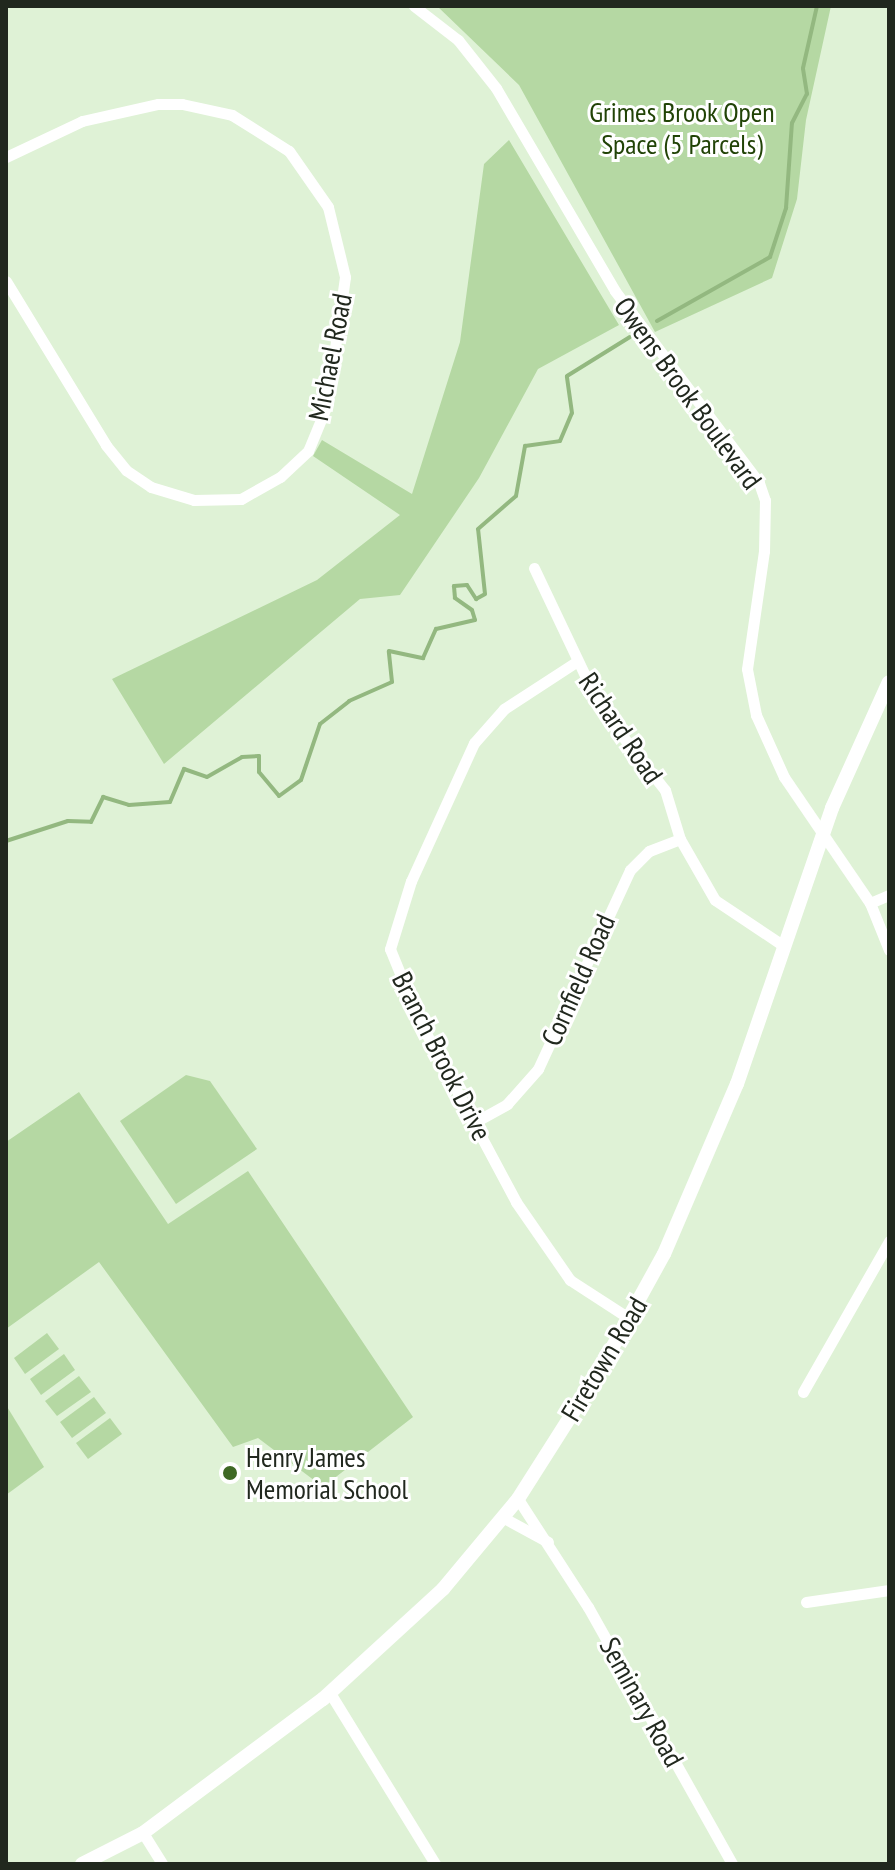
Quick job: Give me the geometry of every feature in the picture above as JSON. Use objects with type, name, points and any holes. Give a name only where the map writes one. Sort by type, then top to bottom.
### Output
[{"type":"street","name":"Owens Brook Boulevard","points":[[414,6],[458,40],[496,88],[615,291],[759,483],[765,500],[764,551],[747,669],[768,747],[823,839],[870,903],[889,950]]},
{"type":"street","name":"Michael Road","points":[[6,157],[82,121],[158,104],[182,104],[232,115],[289,151],[328,207],[345,277],[327,405],[308,451],[280,477],[241,499],[194,500],[151,487],[126,470],[106,445],[6,281]]},
{"type":"street","name":"Richard Road","points":[[534,568],[576,662],[601,709],[665,790],[680,839],[715,900],[784,946]]},
{"type":"street","name":"Branch Brook Drive","points":[[576,662],[504,709],[474,743],[396,922],[390,949],[397,975],[516,1202],[570,1280],[630,1319]]},
{"type":"street","name":"Firetown Road","points":[[82,1864],[143,1833],[330,1693],[443,1589],[518,1499],[630,1319],[664,1254],[737,1084],[858,743],[889,682]]},
{"type":"street","name":"Cornfield Road","points":[[475,1122],[507,1104],[538,1069],[630,870],[649,851],[680,839]]},
{"type":"street","points":[[870,903],[889,895]]},
{"type":"street","points":[[803,1392],[889,1241]]},
{"type":"street","name":"Seminary Road","points":[[518,1499],[548,1543],[732,1864]]},
{"type":"street","points":[[504,1518],[548,1543]]},
{"type":"street","points":[[806,1602],[889,1590]]},
{"type":"street","points":[[330,1693],[435,1864]]},
{"type":"street","points":[[143,1833],[162,1864]]},
{"type":"green space","name":"Grimes Brook Open Space (5 Parcels)","points":[[437,6],[831,6],[806,120],[797,199],[772,278],[655,332],[519,85]]},
{"type":"green space","name":"Grimes Brook Open Space (5 Parcels)","points":[[509,140],[619,325],[538,369],[479,478],[400,595],[360,599],[164,764],[112,679],[317,580],[400,515],[313,456],[322,440],[412,494],[460,342],[484,164]]},
{"type":"green space","points":[[186,1075],[210,1081],[257,1149],[176,1204],[120,1121]]},
{"type":"green space","points":[[79,1092],[168,1224],[248,1171],[413,1417],[323,1487],[258,1438],[233,1447],[99,1262],[6,1329],[6,1142]]},
{"type":"green space","points":[[47,1333],[59,1349],[25,1374],[14,1358]]},
{"type":"green space","points":[[64,1354],[75,1370],[41,1395],[30,1379]]},
{"type":"green space","points":[[79,1376],[91,1392],[57,1416],[45,1401]]},
{"type":"green space","points":[[94,1397],[106,1413],[72,1438],[60,1422]]},
{"type":"green space","points":[[6,1405],[44,1467],[6,1495]]},
{"type":"green space","points":[[110,1418],[122,1434],[88,1459],[76,1443]]},
{"type":"waterway","points":[[657,321],[770,257],[786,208],[792,123],[807,94],[803,68],[817,6]]},
{"type":"waterway","points":[[6,841],[68,821],[91,822],[103,797],[129,805],[170,802],[184,769],[207,777],[242,757],[259,756],[259,772],[279,796],[301,780],[320,724],[349,701],[392,682],[389,651],[423,658],[436,629],[475,620],[472,610],[455,598],[454,586],[467,585],[476,599],[485,594],[478,529],[516,496],[525,446],[560,441],[572,413],[567,376],[630,337]]},
{"type":"place","name":"Henry James Memorial School","points":[[230,1473]]}]
